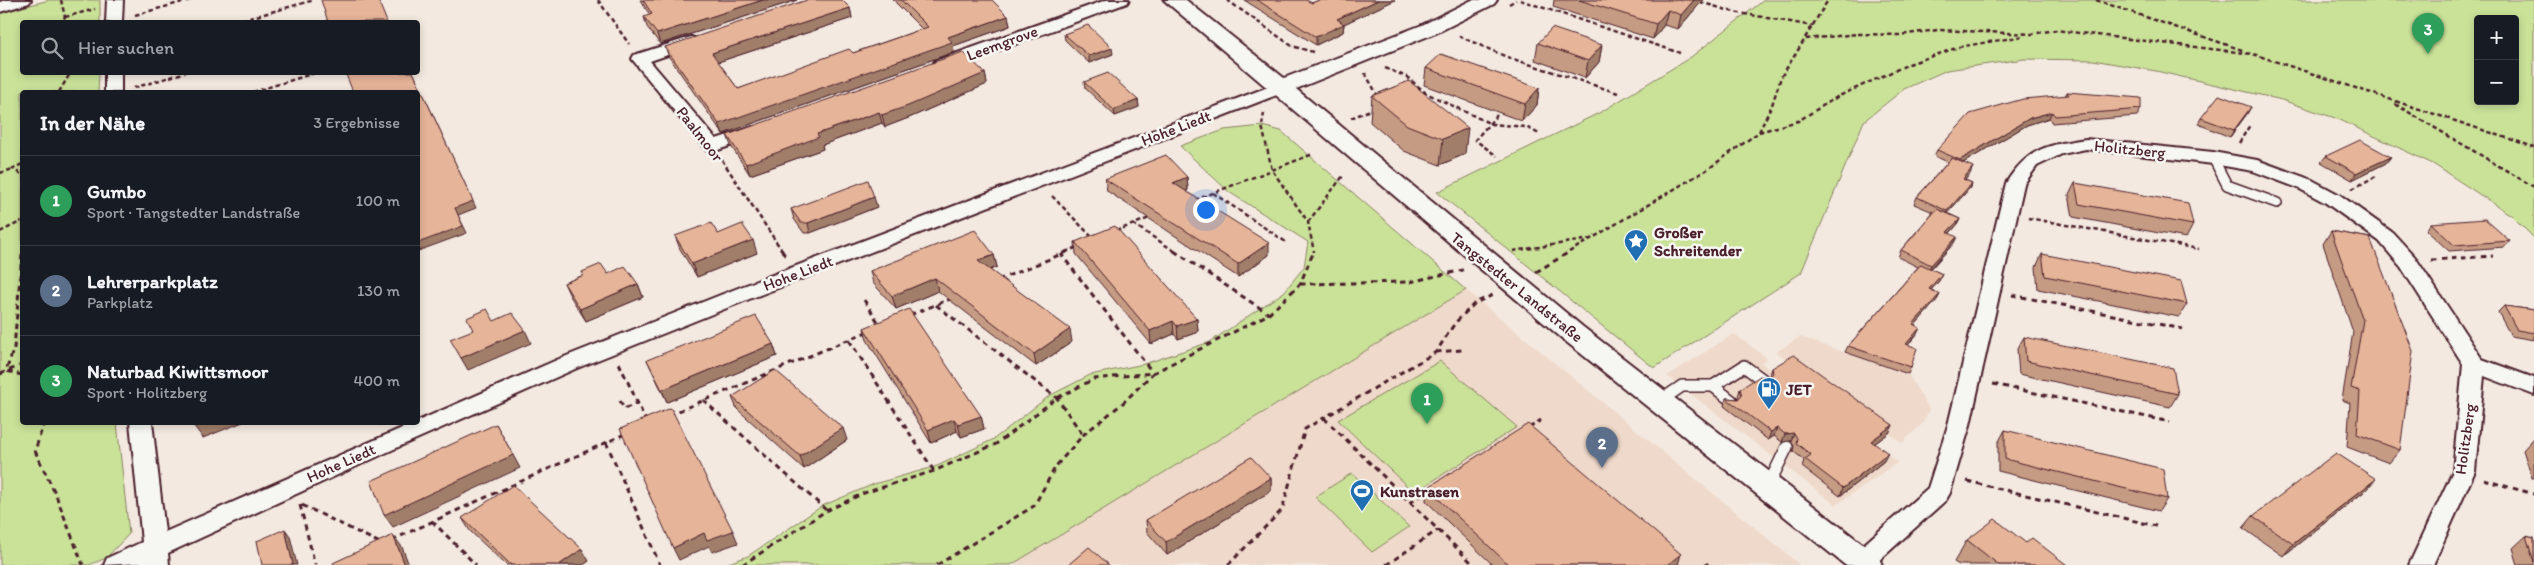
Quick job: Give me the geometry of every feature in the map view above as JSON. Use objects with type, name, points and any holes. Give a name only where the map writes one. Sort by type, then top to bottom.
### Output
[{"type":"street","points":[[0,7],[23,0]]},
{"type":"street","name":"Leemgrove","points":[[926,70],[1121,0]]},
{"type":"street","name":"Tangstedter Landstraße","points":[[1174,0],[1281,87],[1514,286],[1864,563]]},
{"type":"street","name":"Hohe Liedt","points":[[116,565],[156,556],[470,406],[796,272],[1038,181],[1428,29],[1487,0]]},
{"type":"street","points":[[114,20],[115,2]]},
{"type":"street","points":[[640,59],[706,37]]},
{"type":"street","name":"Paalmoor","points":[[640,59],[712,146]]},
{"type":"street","points":[[114,75],[121,90]]},
{"type":"street","points":[[712,146],[768,126]]},
{"type":"street","name":"Holitzberg","points":[[1864,563],[1938,493],[1959,425],[2015,183],[2031,162],[2057,149],[2086,144],[2213,158],[2257,166],[2305,184],[2332,199],[2386,237],[2408,262],[2474,364],[2464,471],[2421,565]]},
{"type":"street","points":[[2474,364],[2534,387]]},
{"type":"street","points":[[141,425],[156,556]]},
{"type":"lane","points":[[2213,158],[2227,185],[2277,203]]},
{"type":"lane","points":[[1659,402],[1682,386],[1713,386],[1744,366],[1763,380]]},
{"type":"lane","points":[[1713,386],[1732,401]]},
{"type":"lane","points":[[1768,487],[1787,447]]},
{"type":"path","points":[[61,0],[66,17]]},
{"type":"path","points":[[118,20],[190,0]]},
{"type":"path","points":[[242,20],[314,0]]},
{"type":"path","points":[[598,0],[640,59]]},
{"type":"path","points":[[1227,0],[1292,46],[1319,54]]},
{"type":"path","points":[[1520,0],[1680,53]]},
{"type":"path","points":[[1693,0],[1734,12],[1813,26]]},
{"type":"path","points":[[1758,132],[1772,105],[1781,77],[1828,0]]},
{"type":"path","points":[[2096,0],[2388,100],[2534,147]]},
{"type":"path","points":[[63,20],[66,17],[115,2]]},
{"type":"path","points":[[1805,39],[1938,30],[2032,34]]},
{"type":"path","points":[[1228,565],[1282,510],[1305,429],[1436,352],[1455,323],[1475,303],[1514,286],[1594,239],[1708,169],[1758,132],[1798,121],[1837,96],[1909,64],[1959,47],[2055,30],[2253,54]]},
{"type":"path","points":[[1452,33],[1507,57],[1618,92]]},
{"type":"path","points":[[1378,65],[1407,77],[1426,93],[1491,124],[1526,127],[1539,134]]},
{"type":"path","points":[[1364,71],[1378,96]]},
{"type":"path","points":[[60,90],[69,75]]},
{"type":"path","points":[[124,90],[176,75]]},
{"type":"path","points":[[260,90],[308,75]]},
{"type":"path","points":[[1419,98],[1426,93]]},
{"type":"path","points":[[937,565],[1034,506],[1056,466],[1083,435],[1123,403],[1153,373],[1268,314],[1300,284],[1314,252],[1308,222],[1272,170],[1262,126],[1265,110],[1251,99]]},
{"type":"path","points":[[2388,100],[2534,187]]},
{"type":"path","points":[[1327,127],[1383,105]]},
{"type":"path","points":[[1496,115],[1491,124],[1476,140],[1497,156]]},
{"type":"path","name":"Paalmoor","points":[[712,146],[796,272]]},
{"type":"path","points":[[1186,204],[1313,154]]},
{"type":"path","points":[[0,173],[20,165]]},
{"type":"path","points":[[13,169],[20,174]]},
{"type":"path","points":[[2332,199],[2378,175]]},
{"type":"path","points":[[1308,222],[1343,176]]},
{"type":"path","points":[[989,283],[1095,240],[1038,181]]},
{"type":"path","points":[[1212,193],[1286,242]]},
{"type":"path","points":[[1110,234],[1159,214]]},
{"type":"path","points":[[2024,217],[2199,249]]},
{"type":"path","points":[[0,232],[20,222]]},
{"type":"path","points":[[1132,224],[1268,314]]},
{"type":"path","points":[[1300,284],[1410,282],[1459,272],[1496,251],[1571,244],[1594,239]]},
{"type":"path","points":[[1060,254],[1153,373]]},
{"type":"path","points":[[2408,262],[2493,256]]},
{"type":"path","points":[[6,371],[14,348],[20,278]]},
{"type":"path","points":[[1989,290],[2183,329]]},
{"type":"path","points":[[908,316],[962,294]]},
{"type":"path","points":[[864,300],[880,327]]},
{"type":"path","points":[[936,305],[1057,398],[1083,435]]},
{"type":"path","points":[[663,417],[890,323]]},
{"type":"path","points":[[848,340],[934,472]]},
{"type":"path","points":[[1436,352],[1463,350]]},
{"type":"path","points":[[0,374],[20,366]]},
{"type":"path","points":[[620,367],[647,424]]},
{"type":"path","points":[[6,371],[20,375]]},
{"type":"path","points":[[742,565],[826,510],[864,493],[934,472],[996,444],[1057,398],[1094,379],[1153,373]]},
{"type":"path","points":[[1969,379],[2170,422]]},
{"type":"path","points":[[704,400],[826,510]]},
{"type":"path","points":[[620,401],[624,409],[638,403]]},
{"type":"path","points":[[1324,418],[1474,565]]},
{"type":"path","points":[[639,428],[655,420]]},
{"type":"path","points":[[1526,429],[1541,420]]},
{"type":"path","points":[[43,425],[36,451],[55,493],[83,565]]},
{"type":"path","points":[[391,541],[630,431]]},
{"type":"path","points":[[606,442],[660,565]]},
{"type":"path","points":[[2464,471],[2487,481],[2534,494]]},
{"type":"path","points":[[1962,479],[2156,526]]},
{"type":"path","points":[[1410,503],[1433,488]]},
{"type":"path","points":[[315,565],[300,504],[382,544],[374,549]]},
{"type":"path","points":[[432,521],[476,565]]},
{"type":"path","points":[[1386,565],[1438,530]]},
{"type":"shaded area","points":[[1466,290],[1800,565],[1011,565]]},
{"type":"shaded area","name":"JET","points":[[1734,334],[1767,358],[1761,363],[1898,462],[1836,505],[1667,376]]},
{"type":"shaded area","points":[[1800,337],[1908,374],[1929,409],[1923,423],[1902,443],[1776,352]]},
{"type":"green space","points":[[49,0],[100,0],[100,20],[20,20],[20,75],[99,75],[98,90],[20,90],[20,425],[117,425],[129,534],[106,558],[89,565],[0,565],[0,13]]},
{"type":"green space","points":[[1764,0],[2534,0],[2534,238],[2511,215],[2433,164],[2338,119],[2282,100],[2156,71],[2093,60],[2024,59],[1947,70],[1904,89],[1864,121],[1801,273],[1654,368],[1437,192],[1601,112],[1691,57]]},
{"type":"green space","points":[[1262,126],[1281,131],[1466,290],[1011,565],[723,565],[748,556],[822,506],[874,484],[937,466],[994,439],[1049,396],[1090,375],[1144,364],[1210,342],[1284,292],[1304,267],[1308,242],[1229,192],[1180,146],[1224,130]]},
{"type":"green space","points":[[1440,361],[1517,427],[1414,493],[1338,420]]},
{"type":"green space","name":"Kunstrasen","points":[[1352,473],[1409,527],[1372,552],[1315,497]]},
{"type":"building","points":[[321,0],[378,0],[386,20],[327,20]]},
{"type":"building","points":[[643,0],[763,0],[657,34],[644,17],[652,14]]},
{"type":"building","points":[[807,0],[842,0],[850,8],[712,53],[738,89],[849,49],[853,53],[928,27],[901,0],[992,0],[1008,16],[948,37],[952,42],[719,124],[665,47]]},
{"type":"building","points":[[1257,0],[1306,0],[1312,3],[1319,0],[1378,0],[1337,19],[1344,24],[1316,37]]},
{"type":"building","points":[[1579,0],[1694,0],[1681,15],[1668,10],[1656,24]]},
{"type":"building","points":[[1088,25],[1112,48],[1089,56],[1064,34]]},
{"type":"building","points":[[1552,28],[1602,45],[1588,61],[1538,43]]},
{"type":"building","points":[[963,52],[985,73],[908,106],[882,115],[879,112],[817,134],[819,137],[746,164],[727,135]]},
{"type":"building","points":[[1441,54],[1539,88],[1525,104],[1426,68]]},
{"type":"building","points":[[1108,73],[1138,100],[1114,110],[1084,82]]},
{"type":"building","points":[[346,75],[414,75],[473,201],[455,208],[463,226],[420,242],[420,90],[352,90]]},
{"type":"building","points":[[1409,81],[1468,128],[1443,139],[1407,125],[1372,96]]},
{"type":"building","points":[[2067,92],[2141,98],[2141,109],[2055,116],[2052,112],[2030,118],[1960,160],[1937,150],[1970,114],[2023,99],[2069,95]]},
{"type":"building","points":[[2219,95],[2251,107],[2234,130],[2201,118]]},
{"type":"building","points":[[2360,140],[2391,157],[2356,173],[2326,156]]},
{"type":"building","points":[[1166,155],[1187,177],[1173,183],[1269,243],[1238,264],[1105,179]]},
{"type":"building","points":[[1952,158],[1973,167],[1963,179],[1972,183],[1947,211],[1917,197]]},
{"type":"building","points":[[868,180],[874,197],[808,223],[801,223],[791,209]]},
{"type":"building","points":[[2075,183],[2188,203],[2193,225],[2079,204]]},
{"type":"building","points":[[1937,209],[1960,219],[1947,232],[1957,237],[1931,265],[1901,250]]},
{"type":"building","points":[[2485,219],[2510,241],[2454,245],[2431,223]]},
{"type":"building","points":[[711,223],[718,234],[742,224],[753,240],[692,264],[675,236]]},
{"type":"building","points":[[1115,226],[1197,319],[1177,326],[1173,321],[1150,331],[1075,242]]},
{"type":"building","points":[[975,230],[994,255],[978,261],[1070,329],[1034,354],[935,278],[892,296],[870,271]]},
{"type":"building","points":[[2331,231],[2370,238],[2413,351],[2400,450],[2357,434],[2360,391],[2351,388],[2363,320]]},
{"type":"building","points":[[2042,254],[2181,281],[2187,304],[2045,276]]},
{"type":"building","points":[[601,264],[608,274],[625,266],[638,284],[580,309],[564,283],[584,275],[582,272]]},
{"type":"building","points":[[1921,264],[1942,274],[1929,289],[1940,294],[1913,324],[1920,328],[1906,344],[1917,348],[1911,367],[1848,346]]},
{"type":"building","points":[[2504,306],[2534,310],[2534,333],[2517,330]]},
{"type":"building","points":[[487,309],[494,321],[512,313],[525,330],[461,358],[450,339],[473,330],[467,318]]},
{"type":"building","points":[[909,309],[981,416],[958,424],[954,419],[928,430],[864,328]]},
{"type":"building","points":[[756,316],[773,344],[662,390],[647,360]]},
{"type":"building","points":[[2024,337],[2173,368],[2178,394],[2026,361]]},
{"type":"building","points":[[1794,355],[1893,425],[1871,441],[1888,453],[1843,488],[1805,459],[1811,455],[1796,443],[1797,438],[1794,433],[1785,434],[1777,428],[1771,432],[1726,398],[1738,399],[1742,395],[1740,389],[1760,376],[1769,378],[1773,373],[1772,368]]},
{"type":"building","points":[[775,370],[843,428],[800,456],[732,397]]},
{"type":"building","points":[[671,408],[733,531],[707,540],[704,533],[673,548],[620,429]]},
{"type":"building","points":[[496,424],[513,455],[384,515],[371,481]]},
{"type":"building","points":[[1528,424],[1681,554],[1667,565],[1509,565],[1427,488]]},
{"type":"building","points":[[2005,430],[2163,469],[2167,499],[2005,459]]},
{"type":"building","points":[[2336,453],[2376,479],[2293,544],[2253,516]]},
{"type":"building","points":[[1251,457],[1271,478],[1166,542],[1146,520]]},
{"type":"building","points":[[513,485],[582,549],[559,565],[511,565],[462,518]]},
{"type":"building","points":[[1995,519],[2026,543],[2032,538],[2067,565],[1999,565],[1967,540]]},
{"type":"building","points":[[285,529],[293,565],[262,565],[257,541]]},
{"type":"building","points":[[393,535],[405,565],[334,565],[333,563]]},
{"type":"building","points":[[2526,536],[2534,538],[2534,562]]},
{"type":"building","points":[[1089,547],[1109,565],[1068,565]]},
{"type":"place","name":"Naturbad Kiwittsmoor","points":[[2428,54]]},
{"type":"place","name":"Großer Schreitender","points":[[1636,262]]},
{"type":"place","name":"JET","points":[[1769,410]]},
{"type":"place","name":"Gumbo","points":[[1427,424]]},
{"type":"place","name":"Lehrerparkplatz","points":[[1602,468]]},
{"type":"place","name":"Kunstrasen","points":[[1362,512]]}]
